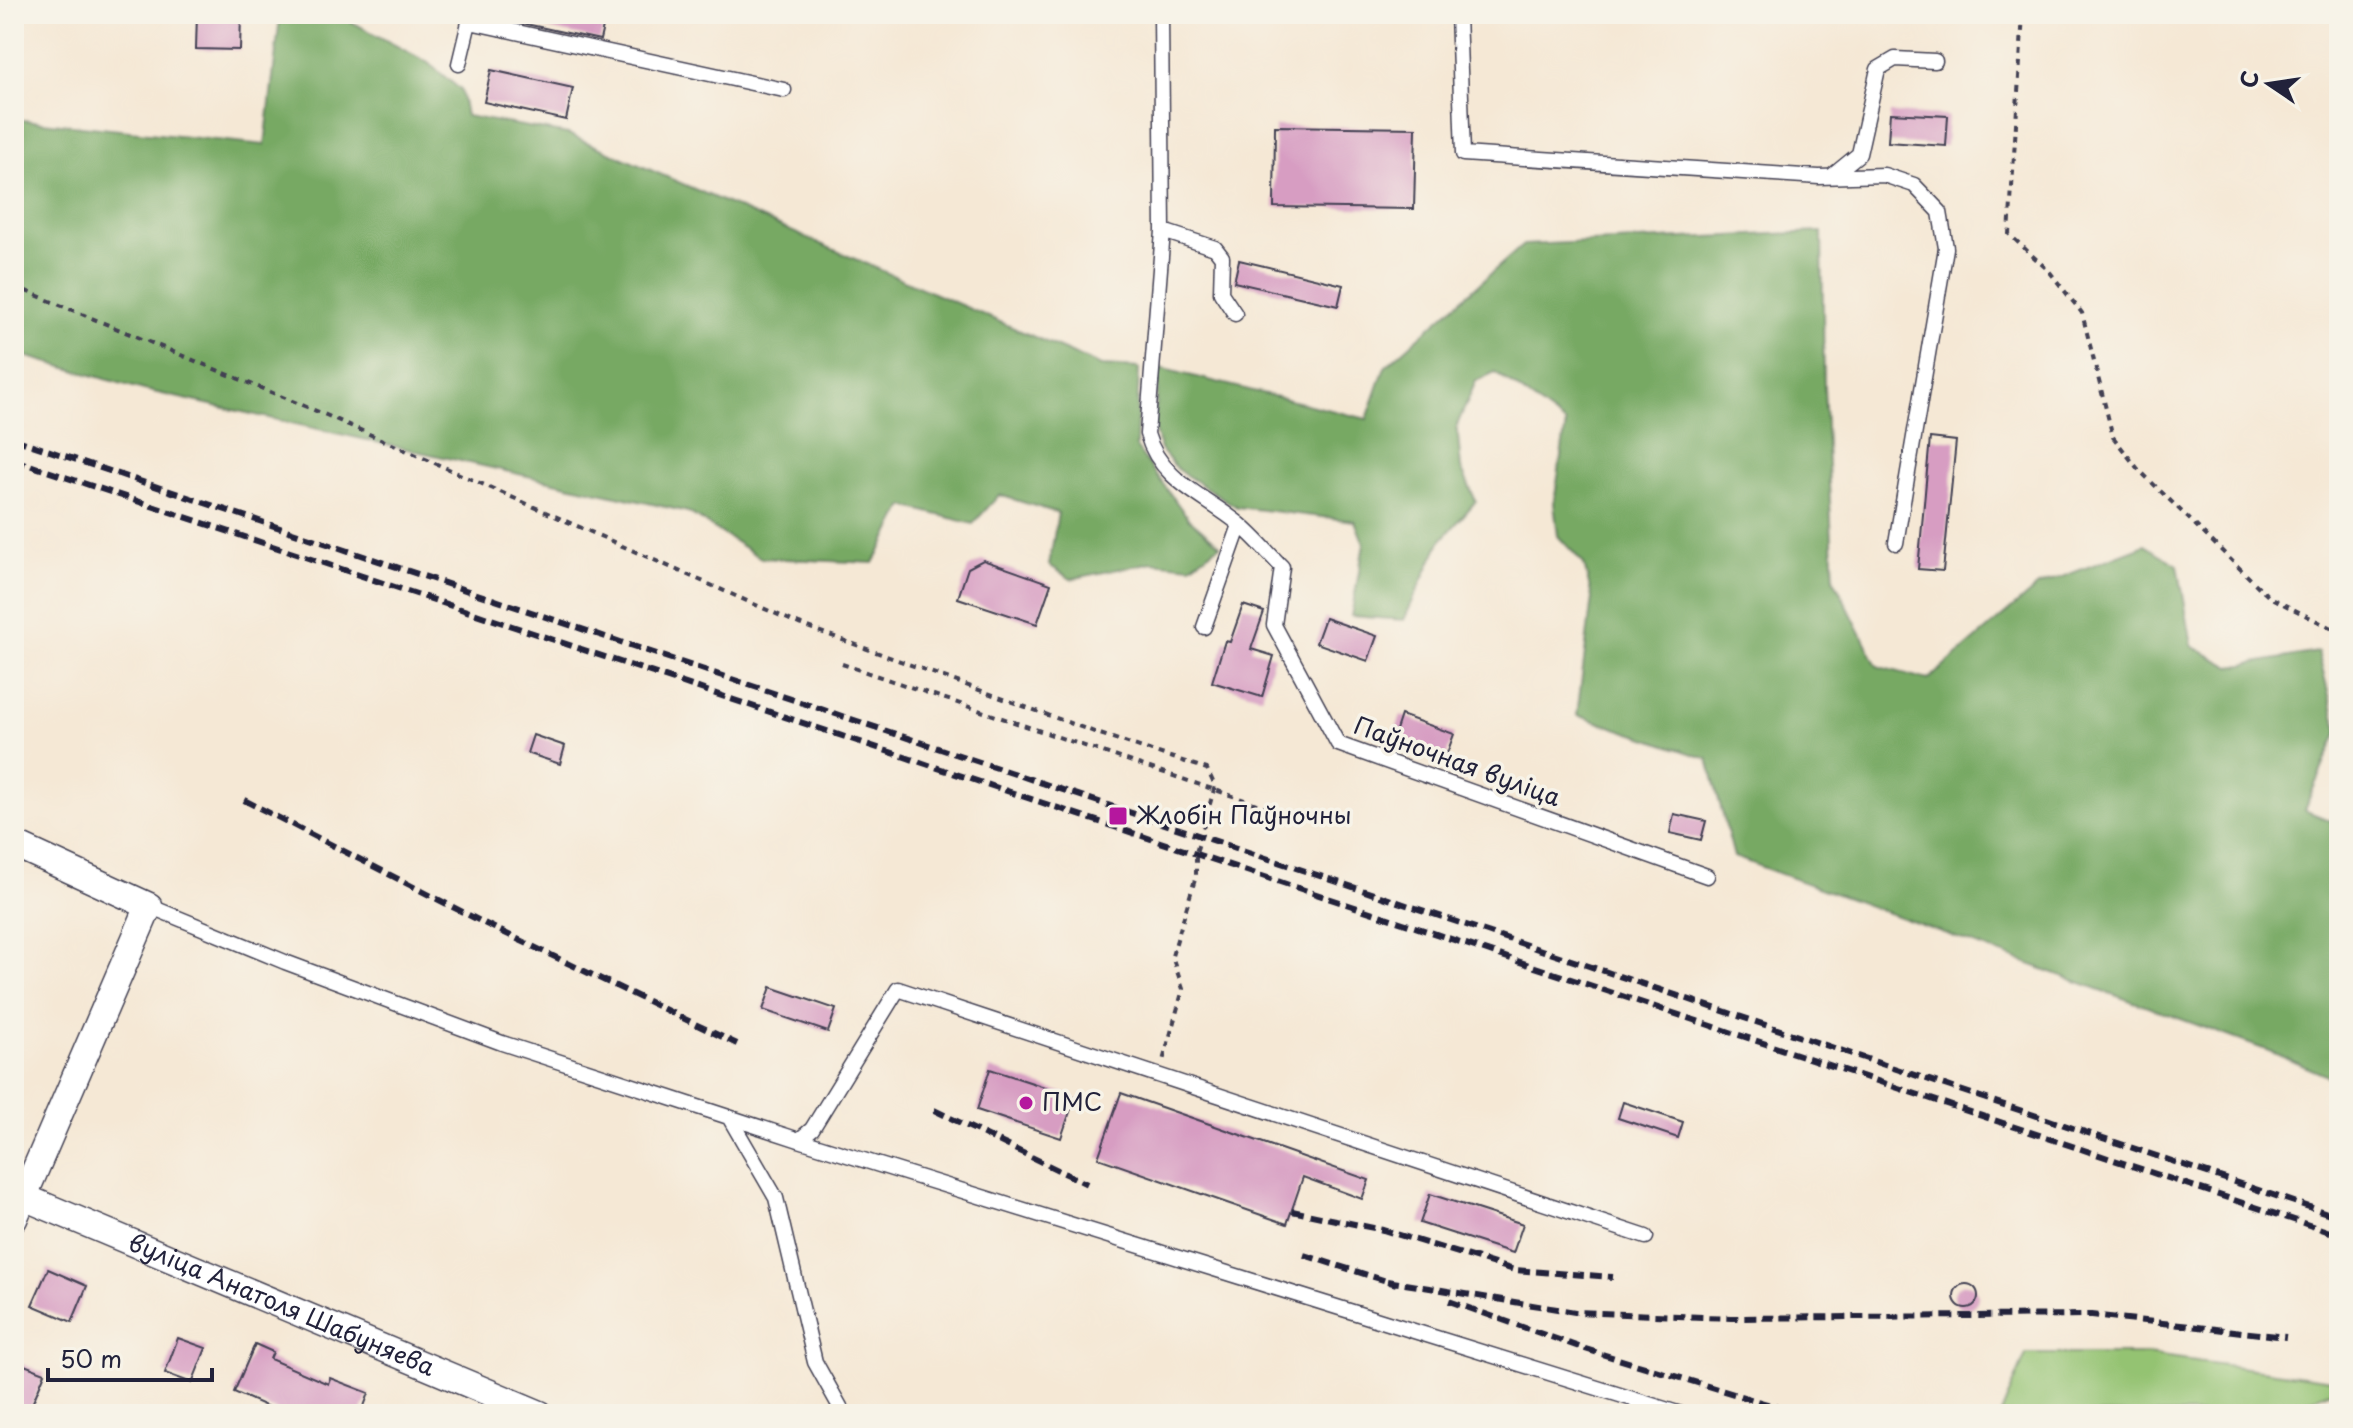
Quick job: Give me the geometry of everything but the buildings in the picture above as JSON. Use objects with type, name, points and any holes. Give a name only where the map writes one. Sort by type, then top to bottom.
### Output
[{"type":"street","points":[[14,844],[149,906],[17,1203]]},
{"type":"street","name":"вуліца Анатоля Шабуняева","points":[[17,1203],[540,1414]]},
{"type":"lane","points":[[1161,14],[1163,231],[1147,434],[1153,455],[1169,473],[1240,525],[1204,627]]},
{"type":"lane","points":[[1458,14],[1463,154],[1831,176],[1884,175],[1914,185],[1940,212],[1946,248],[1896,543]]},
{"type":"lane","points":[[459,64],[471,18],[784,90]]},
{"type":"lane","points":[[1831,176],[1859,154],[1878,69],[1895,59],[1935,61]]},
{"type":"lane","points":[[1163,231],[1215,248],[1222,257],[1221,293],[1235,314]]},
{"type":"lane","name":"Паўночная вуліца","points":[[1240,525],[1282,567],[1274,625],[1338,744],[1707,876]]},
{"type":"lane","points":[[149,906],[299,967],[502,1043],[799,1140],[1681,1414]]},
{"type":"lane","points":[[799,1140],[812,1129],[898,989],[1646,1237]]},
{"type":"lane","points":[[729,1117],[776,1198],[815,1362],[844,1414]]},
{"type":"path","points":[[2023,14],[2009,234],[2049,271],[2082,313],[2113,437],[2138,469],[2269,597],[2339,632]]},
{"type":"path","points":[[14,286],[326,415],[799,624],[1097,733],[1207,769],[1214,789],[1196,853],[1196,876],[1172,956],[1183,989],[1159,1075]]},
{"type":"path","points":[[842,664],[1304,820]]},
{"type":"green space","points":[[337,14],[427,62],[461,90],[466,116],[568,134],[1101,366],[1139,368],[1136,447],[1188,518],[1220,545],[1191,566],[1152,562],[1071,579],[1049,565],[1058,513],[999,495],[973,524],[904,506],[874,563],[761,558],[688,512],[144,390],[14,353],[14,119],[265,145],[280,17]]},
{"type":"green space","points":[[1822,232],[1824,388],[1834,579],[1877,666],[1928,680],[2038,586],[2145,545],[2178,565],[2192,646],[2231,667],[2318,652],[2338,732],[2304,810],[2339,824],[2339,1081],[2269,1051],[1734,857],[1708,759],[1577,715],[1592,598],[1584,564],[1558,536],[1554,503],[1566,424],[1495,372],[1476,381],[1457,425],[1461,468],[1476,501],[1440,542],[1404,620],[1351,616],[1364,544],[1355,521],[1237,507],[1178,470],[1161,450],[1154,429],[1160,368],[1367,419],[1385,367],[1523,245]]},
{"type":"green space","points":[[2026,1354],[2147,1354],[2332,1380],[2339,1382],[2339,1391],[2334,1390],[2296,1405],[2293,1414],[2001,1414]]},
{"type":"railway","points":[[14,439],[2339,1217]]},
{"type":"railway","points":[[14,460],[2339,1235]]},
{"type":"railway","points":[[244,800],[486,924],[737,1044]]},
{"type":"railway","points":[[934,1110],[1087,1184]]},
{"type":"railway","points":[[1292,1211],[1383,1230],[1514,1270],[1613,1277]]},
{"type":"railway","points":[[1304,1255],[1396,1284]]},
{"type":"railway","points":[[1387,1281],[1575,1312],[1731,1318],[2092,1315],[2286,1337]]},
{"type":"railway","points":[[1449,1301],[1582,1348],[1800,1414]]},
{"type":"place","name":"Жлобін Паўночны","points":[[1118,816]]},
{"type":"place","name":"ПМС","points":[[1026,1103]]}]
